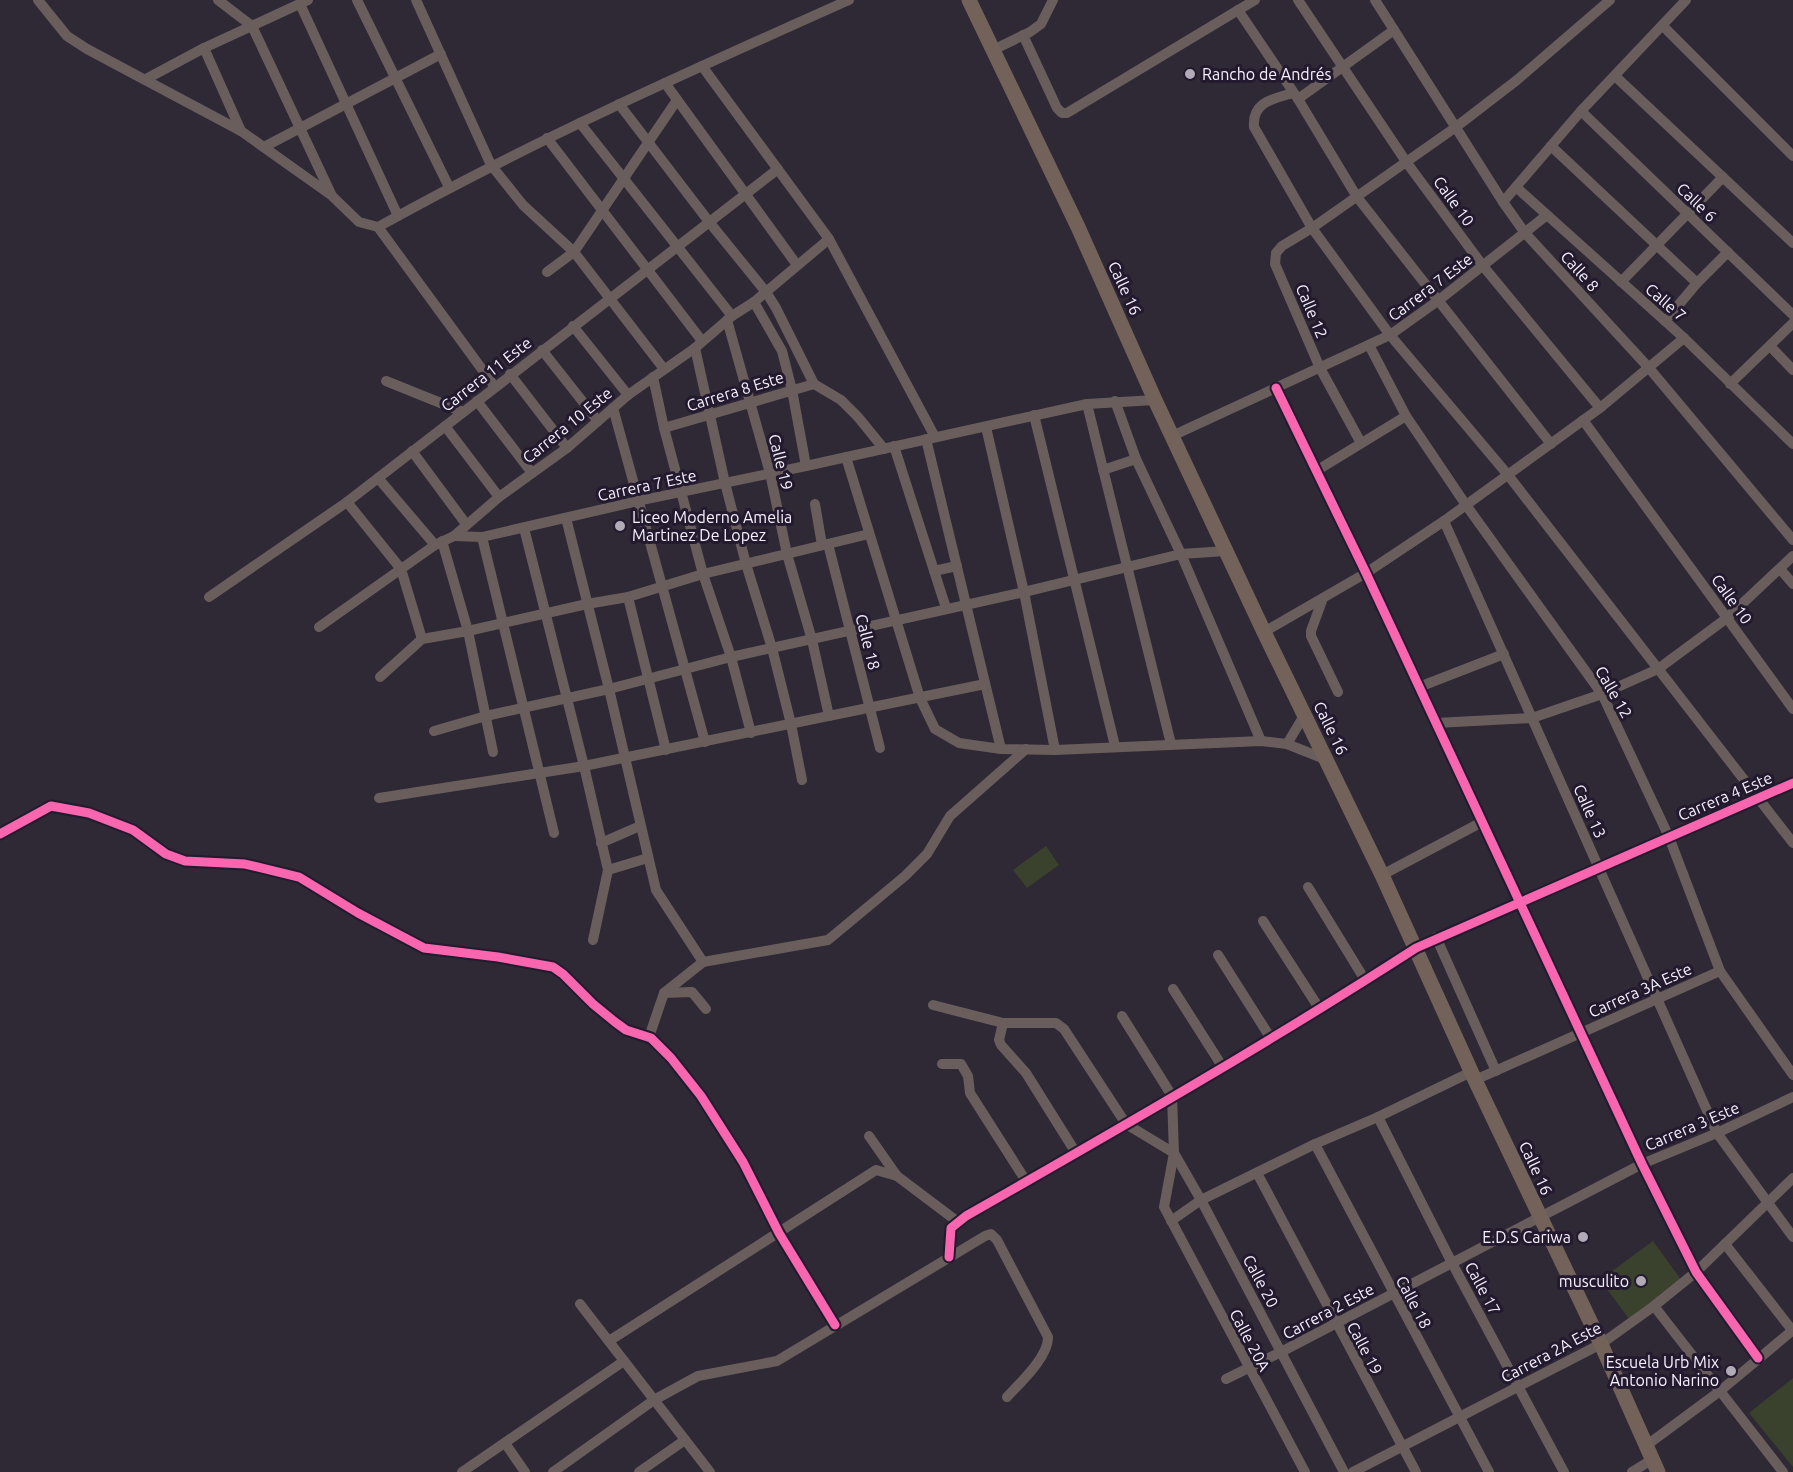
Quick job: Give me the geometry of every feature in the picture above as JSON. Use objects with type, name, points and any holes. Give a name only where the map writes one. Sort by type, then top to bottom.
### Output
[{"type":"highway","name":"Calle 16","points":[[969,0],[1010,41],[1078,227],[1155,400],[1382,875],[1473,1076],[1601,1344],[1652,1459]]},
{"type":"street","points":[[38,0],[67,36],[87,49],[241,131],[331,195],[359,222],[378,227],[495,387]]},
{"type":"street","points":[[218,0],[252,26],[331,195]]},
{"type":"street","points":[[357,0],[448,187]]},
{"type":"street","points":[[416,0],[491,165],[523,205],[574,252],[664,369]]},
{"type":"street","points":[[378,227],[448,187],[547,138],[849,0]]},
{"type":"street","points":[[1053,0],[1041,24],[1010,41],[1062,113],[1067,113],[1241,6],[1255,0]]},
{"type":"street","name":"Calle 10","points":[[1298,0],[1407,163],[1483,266],[1600,408]]},
{"type":"street","name":"Calle 8","points":[[1375,0],[1503,202],[1525,232],[1649,368],[1793,540]]},
{"type":"street","points":[[1312,228],[1407,163],[1518,80],[1610,0]]},
{"type":"street","points":[[1503,202],[1581,111],[1686,0]]},
{"type":"street","points":[[146,79],[204,48],[304,2],[398,216]]},
{"type":"street","points":[[1241,6],[1357,196],[1551,444]]},
{"type":"street","points":[[1663,26],[1793,156]]},
{"type":"street","points":[[1394,30],[1342,68],[1295,96],[1267,102],[1256,110],[1253,116],[1254,127],[1312,228],[1390,335],[1508,475],[1793,843]]},
{"type":"street","points":[[204,48],[241,131]]},
{"type":"street","points":[[264,147],[441,54]]},
{"type":"street","points":[[702,66],[830,239],[931,438],[957,566],[1001,749]]},
{"type":"street","points":[[1615,76],[1793,243]]},
{"type":"street","points":[[665,83],[797,265]]},
{"type":"street","points":[[546,272],[574,252],[676,100]]},
{"type":"street","points":[[619,104],[766,292],[814,384],[840,400],[889,448],[946,609]]},
{"type":"street","name":"Calle 6","points":[[1581,111],[1793,315]]},
{"type":"street","name":"Calle 19","points":[[580,123],[678,247],[730,318],[770,473],[787,554],[812,640],[829,716]]},
{"type":"street","points":[[547,138],[648,271],[698,344],[725,483],[746,564],[772,648],[802,780]]},
{"type":"street","points":[[1551,146],[1656,247],[1697,283]]},
{"type":"street","name":"Carrera 11 Este","points":[[209,597],[347,502],[778,169]]},
{"type":"street","points":[[1621,282],[1724,177]]},
{"type":"street","name":"Calle 7","points":[[1515,188],[1684,338],[1793,444]]},
{"type":"street","name":"Carrera 7 Este","points":[[1172,436],[1390,335],[1439,300],[1547,215]]},
{"type":"street","name":"Calle 12","points":[[1312,228],[1282,246],[1276,254],[1275,264],[1320,368],[1362,443]]},
{"type":"street","name":"Carrera 10 Este","points":[[319,627],[439,543],[454,536],[499,497],[567,448],[628,395],[754,302],[830,239]]},
{"type":"street","points":[[1665,321],[1697,283],[1728,252]]},
{"type":"street","points":[[754,302],[782,351],[792,390],[806,466]]},
{"type":"street","points":[[1730,384],[1793,323]]},
{"type":"street","points":[[573,326],[628,395]]},
{"type":"street","points":[[1264,632],[1366,573],[1444,521],[1600,408],[1684,338]]},
{"type":"street","points":[[782,351],[794,345]]},
{"type":"street","name":"Calle 12","points":[[1369,345],[1406,416],[1466,505],[1602,694],[1669,837],[1720,971],[1793,1075]]},
{"type":"street","points":[[1770,346],[1793,369]]},
{"type":"street","points":[[542,350],[598,421]]},
{"type":"street","points":[[510,374],[567,448]]},
{"type":"street","points":[[653,377],[664,428],[703,574],[731,657],[751,734]]},
{"type":"street","points":[[386,381],[463,412]]},
{"type":"street","name":"Carrera 8 Este","points":[[664,428],[814,384]]},
{"type":"street","points":[[1276,388],[1366,573],[1642,1164],[1696,1272],[1758,1358]]},
{"type":"street","name":"Carrera 7 Este","points":[[454,536],[482,537],[1087,404],[1155,400]]},
{"type":"street","points":[[477,401],[532,474]]},
{"type":"street","points":[[1115,401],[1136,459],[1181,554],[1261,741]]},
{"type":"street","points":[[1087,404],[1171,744]]},
{"type":"street","points":[[613,408],[705,742]]},
{"type":"street","points":[[1034,415],[1115,746]]},
{"type":"street","points":[[1316,471],[1406,416]]},
{"type":"street","name":"Calle 10","points":[[1583,420],[1793,709]]},
{"type":"street","points":[[445,426],[499,497]]},
{"type":"street","points":[[986,427],[1024,592],[1055,750]]},
{"type":"street","points":[[412,451],[466,524]]},
{"type":"street","points":[[846,457],[920,698],[935,729],[959,743],[1001,749],[1055,750],[1261,741],[1287,744],[1328,760]]},
{"type":"street","points":[[1103,470],[1136,459]]},
{"type":"street","points":[[378,478],[439,543],[468,631],[493,752]]},
{"type":"street","points":[[347,502],[401,569],[422,639]]},
{"type":"street","name":"Calle 18","points":[[814,504],[880,748]]},
{"type":"street","points":[[566,518],[656,890],[703,962]]},
{"type":"street","name":"Calle 13","points":[[1444,521],[1717,1133],[1793,1237]]},
{"type":"street","points":[[524,528],[568,699],[608,870],[593,940]]},
{"type":"street","points":[[380,677],[422,639],[468,631],[545,612],[628,597],[703,574],[870,534]]},
{"type":"street","points":[[482,537],[554,832]]},
{"type":"street","points":[[434,731],[486,716],[568,699],[731,657],[1024,592],[1127,566],[1181,554],[1226,551]]},
{"type":"street","points":[[1436,723],[1533,718],[1602,694],[1658,669],[1727,618],[1793,556]]},
{"type":"street","points":[[934,571],[957,566]]},
{"type":"street","points":[[1780,569],[1793,584]]},
{"type":"street","points":[[628,597],[666,750]]},
{"type":"street","points":[[1323,598],[1311,636],[1338,692]]},
{"type":"street","points":[[1419,687],[1504,654]]},
{"type":"street","points":[[379,798],[584,766],[751,734],[986,684]]},
{"type":"street","points":[[1287,744],[1305,714]]},
{"type":"street","points":[[649,1037],[664,993],[703,962],[828,940],[905,876],[927,854],[950,816],[1026,748]]},
{"type":"street","name":"Carrera 4 Este","points":[[958,1222],[1436,937],[1793,783]]},
{"type":"street","points":[[0,834],[51,806],[89,813],[133,830],[166,854],[185,861],[245,864],[299,877],[358,913],[423,948],[498,957],[553,967],[593,1004],[626,1030],[656,1041],[701,1096],[743,1162],[779,1233],[836,1326]]},
{"type":"street","points":[[1382,875],[1482,822]]},
{"type":"street","points":[[601,843],[640,826]]},
{"type":"street","points":[[608,870],[648,858]]},
{"type":"street","points":[[1308,887],[1365,980]]},
{"type":"street","points":[[1263,921],[1319,1008]]},
{"type":"street","points":[[1436,937],[1496,1071]]},
{"type":"street","points":[[1218,955],[1270,1037]]},
{"type":"street","name":"Carrera 3A Este","points":[[1171,1221],[1202,1200],[1315,1144],[1473,1076],[1496,1071],[1720,971]]},
{"type":"street","points":[[1173,989],[1222,1066]]},
{"type":"street","points":[[664,993],[693,992],[706,1009]]},
{"type":"street","points":[[933,1005],[1003,1023],[1056,1023],[1064,1029],[1125,1124],[1174,1153]]},
{"type":"street","points":[[1122,1016],[1172,1096]]},
{"type":"street","points":[[1003,1023],[999,1040],[1001,1045],[1026,1073],[1076,1153]]},
{"type":"street","points":[[942,1064],[961,1064],[968,1076],[970,1093],[1026,1181]]},
{"type":"street","name":"Calle 20A","points":[[1172,1096],[1174,1153],[1164,1203],[1171,1221],[1305,1472]]},
{"type":"street","name":"Carrera 3 Este","points":[[1539,1217],[1642,1164],[1717,1133],[1793,1097]]},
{"type":"street","name":"Calle 17","points":[[1378,1117],[1452,1263],[1564,1472]]},
{"type":"street","points":[[869,1136],[897,1176],[958,1222],[951,1228],[949,1257]]},
{"type":"street","name":"Calle 18","points":[[1315,1144],[1489,1472]]},
{"type":"street","name":"Calle 20","points":[[1174,1153],[1202,1200],[1344,1472]]},
{"type":"street","points":[[609,1341],[876,1170],[897,1176]]},
{"type":"street","name":"Calle 19","points":[[1257,1173],[1416,1472]]},
{"type":"street","name":"Carrera 2A Este","points":[[1353,1472],[1601,1344],[1696,1272],[1793,1178]]},
{"type":"street","name":"Carrera 2 Este","points":[[1226,1379],[1539,1217]]},
{"type":"street","points":[[554,1472],[654,1400],[698,1376],[777,1360],[991,1234],[997,1240],[1048,1337],[1048,1343],[1031,1370],[1007,1396]]},
{"type":"street","points":[[1632,1472],[1652,1459],[1720,1391],[1793,1330],[1725,1244]]},
{"type":"street","points":[[580,1304],[710,1472]]},
{"type":"street","points":[[1654,1306],[1782,1472]]},
{"type":"street","points":[[462,1472],[624,1361]]},
{"type":"street","points":[[639,1472],[685,1440]]},
{"type":"street","points":[[505,1443],[525,1472]]},
{"type":"green space","points":[[1046,846],[1059,865],[1027,888],[1013,870]]},
{"type":"green space","name":"musculito","points":[[1653,1241],[1682,1281],[1630,1320],[1600,1280]]},
{"type":"green space","points":[[1793,1378],[1793,1467],[1749,1413]]},
{"type":"cycle path","points":[[1276,388],[1366,573],[1642,1164],[1696,1272],[1758,1358]]},
{"type":"cycle path","points":[[949,1257],[951,1228],[966,1216],[1249,1052],[1416,948],[1793,783]]},
{"type":"cycle path","points":[[0,834],[51,806],[89,813],[133,830],[166,854],[185,861],[245,864],[299,877],[358,913],[424,948],[498,957],[553,967],[593,1004],[626,1030],[651,1038],[671,1058],[701,1096],[743,1162],[779,1233],[835,1325]]},
{"type":"place","name":"Rancho de Andrés","points":[[1190,74]]},
{"type":"place","name":"Liceo Moderno Amelia Martinez De Lopez","points":[[620,526]]},
{"type":"place","name":"E.D.S Cariwa","points":[[1583,1237]]},
{"type":"place","name":"musculito","points":[[1641,1281]]},
{"type":"place","name":"Escuela Urb Mix Antonio Narino","points":[[1731,1371]]}]
